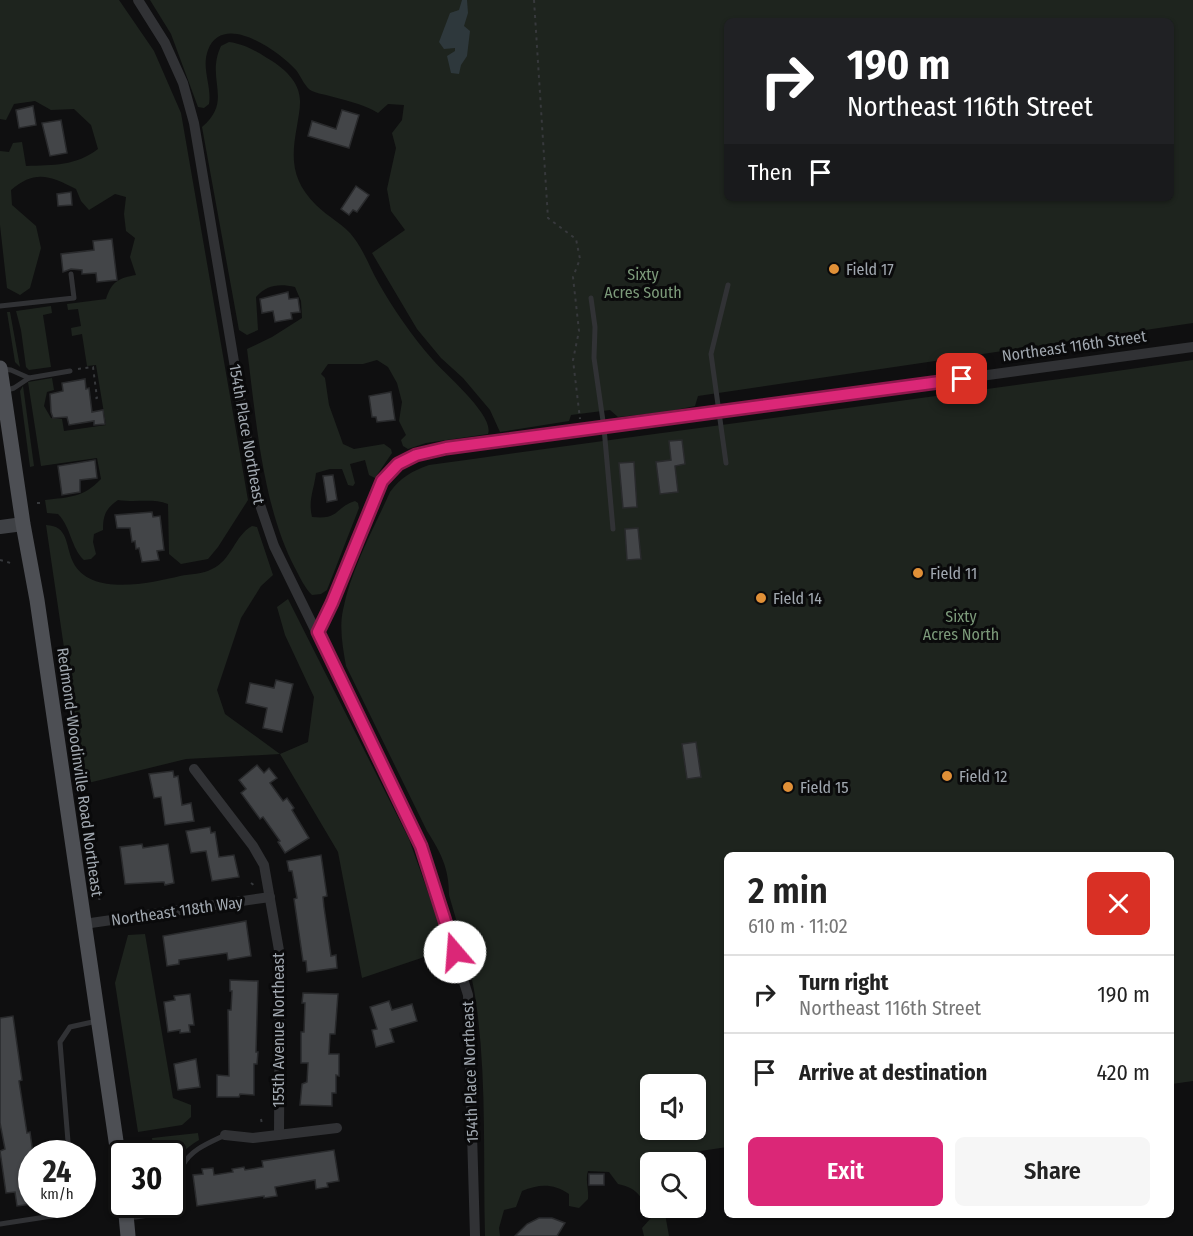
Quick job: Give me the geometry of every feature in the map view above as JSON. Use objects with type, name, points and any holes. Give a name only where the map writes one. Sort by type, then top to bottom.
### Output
[{"type":"main road","name":"Redmond-Woodinville Road Northeast","points":[[0,369],[23,524],[37,600],[116,1140]]},
{"type":"main road","points":[[127,1218],[128,1236]]},
{"type":"street","name":"154th Place Northeast","points":[[138,0],[165,44],[183,83],[194,123],[260,506],[274,546],[421,846],[468,994],[475,1236]]},
{"type":"street","name":"Northeast 116th Street","points":[[318,632],[382,481],[398,464],[416,455],[446,448],[1193,347]]},
{"type":"street","points":[[0,527],[23,524]]},
{"type":"street","name":"155th Avenue Northeast","points":[[194,769],[253,846],[264,865],[280,956],[279,1135]]},
{"type":"street","name":"Northeast 118th Way","points":[[84,924],[270,897]]},
{"type":"street","points":[[225,1135],[253,1138],[337,1128]]},
{"type":"lane","points":[[0,306],[74,298],[71,274]]},
{"type":"lane","points":[[726,463],[711,354],[728,285]]},
{"type":"lane","points":[[591,298],[595,327],[594,358],[604,428],[613,529]]},
{"type":"lane","points":[[0,369],[11,370],[29,378]]},
{"type":"lane","points":[[3,391],[14,388],[29,378],[70,371]]},
{"type":"lane","points":[[68,1140],[60,1042],[70,1027],[98,1020]]},
{"type":"lane","points":[[186,1160],[191,1154],[225,1135]]},
{"type":"lane","points":[[0,1224],[39,1218]]},
{"type":"path","points":[[534,0],[548,218],[576,238],[580,259],[573,277],[579,331],[573,360],[582,430]]},
{"type":"path","points":[[70,371],[93,367],[97,398],[91,399]]},
{"type":"path","points":[[0,560],[14,564]]},
{"type":"path","points":[[251,883],[255,886]]},
{"type":"path","points":[[99,897],[100,903]]},
{"type":"path","points":[[261,1119],[262,1124]]},
{"type":"green space","points":[[0,0],[119,0],[154,51],[181,113],[248,500],[208,559],[181,564],[169,554],[168,504],[162,502],[118,500],[106,512],[103,530],[94,534],[96,554],[91,559],[84,560],[76,550],[62,519],[58,514],[47,513],[45,500],[82,493],[101,479],[97,458],[41,466],[28,382],[52,378],[54,390],[47,392],[44,406],[51,418],[62,419],[64,431],[106,425],[96,365],[87,366],[82,334],[72,336],[71,328],[81,326],[78,309],[68,310],[67,304],[106,299],[117,281],[136,275],[130,257],[135,238],[126,231],[124,214],[126,197],[115,194],[89,210],[81,201],[76,189],[67,184],[51,178],[28,179],[11,190],[12,205],[36,226],[41,248],[30,288],[20,295],[7,288],[0,225],[0,151],[9,152],[13,143],[22,142],[26,166],[73,162],[98,149],[91,125],[74,109],[51,110],[35,101],[14,104],[6,120],[0,119]]},
{"type":"green space","name":"Sixty Acres South","points":[[150,0],[1193,0],[1193,323],[698,396],[695,406],[666,412],[618,417],[610,410],[571,415],[569,421],[500,432],[490,410],[417,329],[372,253],[405,230],[391,211],[387,189],[396,148],[392,133],[402,120],[404,105],[388,104],[378,113],[359,104],[314,92],[307,87],[288,62],[265,45],[238,34],[226,34],[215,39],[208,50],[206,70],[209,104],[204,108],[198,107],[171,34]]},
{"type":"green space","points":[[229,42],[249,48],[273,62],[290,76],[300,95],[294,158],[297,177],[302,187],[316,205],[354,238],[384,292],[418,342],[477,406],[488,426],[488,434],[426,443],[408,449],[403,446],[401,440],[406,435],[399,421],[402,402],[397,383],[388,367],[377,360],[363,364],[328,364],[321,374],[325,378],[329,405],[343,444],[354,449],[384,444],[391,449],[392,453],[375,478],[369,475],[365,460],[350,464],[355,483],[353,486],[348,485],[342,469],[330,469],[316,473],[311,500],[312,517],[328,517],[355,501],[359,508],[327,590],[321,594],[312,595],[304,585],[284,543],[275,517],[257,432],[247,349],[272,337],[302,318],[301,301],[295,287],[278,285],[269,288],[256,297],[258,330],[247,335],[239,330],[202,127],[216,108],[217,58],[221,46]]},
{"type":"green space","points":[[51,306],[52,313],[43,315],[51,367],[29,370],[26,367],[16,311]]},
{"type":"green space","points":[[7,312],[10,312],[20,367],[15,362]]},
{"type":"green space","name":"Sixty Acres North","points":[[1193,360],[1193,1081],[1174,1084],[1174,852],[724,852],[724,1147],[694,1152],[640,1152],[640,1197],[631,1189],[618,1184],[609,1172],[588,1171],[588,1199],[579,1208],[569,1206],[569,1194],[557,1188],[540,1186],[522,1191],[516,1207],[504,1210],[499,1228],[500,1236],[485,1236],[482,1060],[476,1002],[449,895],[446,869],[346,666],[341,631],[351,580],[390,492],[398,482],[429,465]]},
{"type":"green space","points":[[23,386],[34,466],[30,467],[20,391]]},
{"type":"green space","points":[[46,525],[53,526],[63,533],[73,562],[81,573],[93,580],[122,585],[153,582],[208,571],[224,560],[246,530],[252,526],[257,527],[273,575],[261,586],[241,618],[217,690],[225,714],[280,754],[186,759],[84,784]]},
{"type":"green space","points":[[288,599],[409,839],[439,923],[442,951],[362,978],[338,852],[280,754],[308,742],[314,697],[285,635],[277,607]]},
{"type":"green space","points":[[145,934],[173,1098],[191,1105],[191,1117],[182,1125],[138,1132],[115,983],[128,935]]},
{"type":"green space","points":[[198,1133],[199,1140],[186,1150],[186,1140],[152,1140],[152,1138]]},
{"type":"green space","name":"Sixty Acres North","points":[[651,1218],[666,1218],[669,1236],[644,1236],[642,1228]]},
{"type":"shaded area","points":[[462,0],[467,0],[468,13],[464,26],[470,31],[467,56],[461,65],[459,74],[451,73],[447,56],[455,51],[455,48],[444,49],[439,42],[450,13],[459,10]]},
{"type":"building","points":[[33,106],[36,125],[19,128],[16,110]]},
{"type":"building","points":[[342,110],[359,115],[349,148],[308,136],[312,121],[336,129]]},
{"type":"building","points":[[61,120],[67,153],[50,156],[42,123]]},
{"type":"building","points":[[356,186],[369,195],[357,212],[353,210],[349,215],[341,209]]},
{"type":"building","points":[[71,192],[72,205],[58,206],[57,194]]},
{"type":"building","points":[[112,239],[117,280],[97,282],[96,273],[82,274],[82,270],[71,269],[63,272],[61,254],[94,250],[93,241]]},
{"type":"building","points":[[288,292],[289,299],[298,298],[300,312],[291,313],[292,319],[275,322],[273,311],[262,313],[260,299]]},
{"type":"building","points":[[85,379],[86,389],[89,388],[92,412],[103,410],[105,424],[94,425],[94,421],[69,425],[67,417],[53,418],[50,394],[63,391],[62,383]]},
{"type":"building","points":[[391,392],[395,420],[377,422],[376,417],[372,417],[369,396]]},
{"type":"building","points":[[682,440],[685,464],[675,466],[678,492],[660,494],[656,462],[671,460],[669,441]]},
{"type":"building","points":[[95,460],[97,478],[80,480],[80,492],[62,495],[58,466]]},
{"type":"building","points":[[634,462],[637,507],[623,508],[619,463]]},
{"type":"building","points":[[333,475],[337,500],[327,502],[323,476]]},
{"type":"building","points":[[152,512],[153,517],[160,516],[164,550],[157,551],[159,560],[142,562],[139,548],[136,549],[135,541],[132,542],[130,528],[117,528],[115,515]]},
{"type":"building","points":[[638,528],[641,559],[627,560],[625,529]]},
{"type":"building","points":[[276,680],[293,684],[282,732],[263,728],[267,708],[246,703],[250,683],[274,688]]},
{"type":"building","points":[[696,742],[701,777],[687,779],[682,744]]},
{"type":"building","points":[[257,765],[264,773],[269,768],[277,778],[270,783],[283,801],[287,798],[309,838],[285,853],[278,842],[280,841],[263,817],[260,819],[241,793],[246,789],[239,780]]},
{"type":"building","points":[[173,771],[174,777],[178,776],[182,805],[191,803],[194,821],[165,825],[161,797],[154,798],[149,774]]},
{"type":"building","points":[[210,827],[211,833],[215,832],[219,857],[234,855],[239,877],[212,881],[206,851],[191,853],[186,831]]},
{"type":"building","points":[[142,844],[143,848],[168,844],[174,883],[165,885],[164,882],[125,884],[120,847]]},
{"type":"building","points":[[321,855],[327,896],[323,897],[324,907],[331,956],[336,955],[337,968],[307,972],[306,961],[303,961],[294,899],[297,898],[292,871],[289,871],[287,861]]},
{"type":"building","points":[[246,921],[251,956],[228,960],[227,953],[179,960],[179,964],[167,966],[163,936]]},
{"type":"building","points":[[230,980],[258,981],[256,1052],[258,1052],[257,1064],[254,1064],[254,1095],[217,1097],[217,1075],[229,1076],[228,1010],[231,1010],[232,991],[230,991]]},
{"type":"building","points":[[303,993],[338,994],[335,1034],[330,1034],[329,1054],[339,1054],[339,1076],[336,1075],[336,1093],[332,1093],[332,1106],[300,1105],[302,1084],[307,1082],[308,1063],[301,1063],[301,1032],[304,1032],[305,1003],[302,1003]]},
{"type":"building","points":[[190,994],[194,1025],[189,1025],[190,1032],[180,1033],[180,1030],[168,1032],[164,1002],[175,1000],[174,996]]},
{"type":"building","points":[[389,1001],[392,1010],[412,1004],[417,1021],[390,1029],[394,1042],[376,1047],[372,1030],[377,1029],[370,1007]]},
{"type":"building","points":[[13,1016],[22,1080],[19,1081],[27,1133],[30,1132],[31,1140],[18,1140],[17,1206],[15,1192],[6,1193],[0,1151],[5,1149],[0,1123],[0,1018]]},
{"type":"building","points":[[196,1059],[200,1087],[178,1090],[174,1064]]},
{"type":"building","points":[[334,1150],[339,1181],[327,1183],[328,1187],[316,1189],[315,1180],[275,1187],[277,1196],[197,1206],[193,1175],[203,1174],[202,1169],[213,1168],[214,1175],[233,1172],[232,1169],[244,1167],[245,1170],[263,1167],[262,1161]]},
{"type":"building","points":[[589,1174],[604,1174],[604,1185],[589,1185]]},
{"type":"building","points":[[539,1218],[552,1218],[565,1223],[557,1236],[515,1236],[527,1224]]},
{"type":"place","name":"Field 17","points":[[834,269]]},
{"type":"place","name":"Field 11","points":[[918,573]]},
{"type":"place","name":"Field 14","points":[[761,598]]},
{"type":"place","name":"Field 12","points":[[947,776]]},
{"type":"place","name":"Field 15","points":[[788,787]]},
{"type":"route","points":[[455,952],[421,846],[318,632],[382,481],[398,464],[416,455],[446,448],[962,379]]}]
